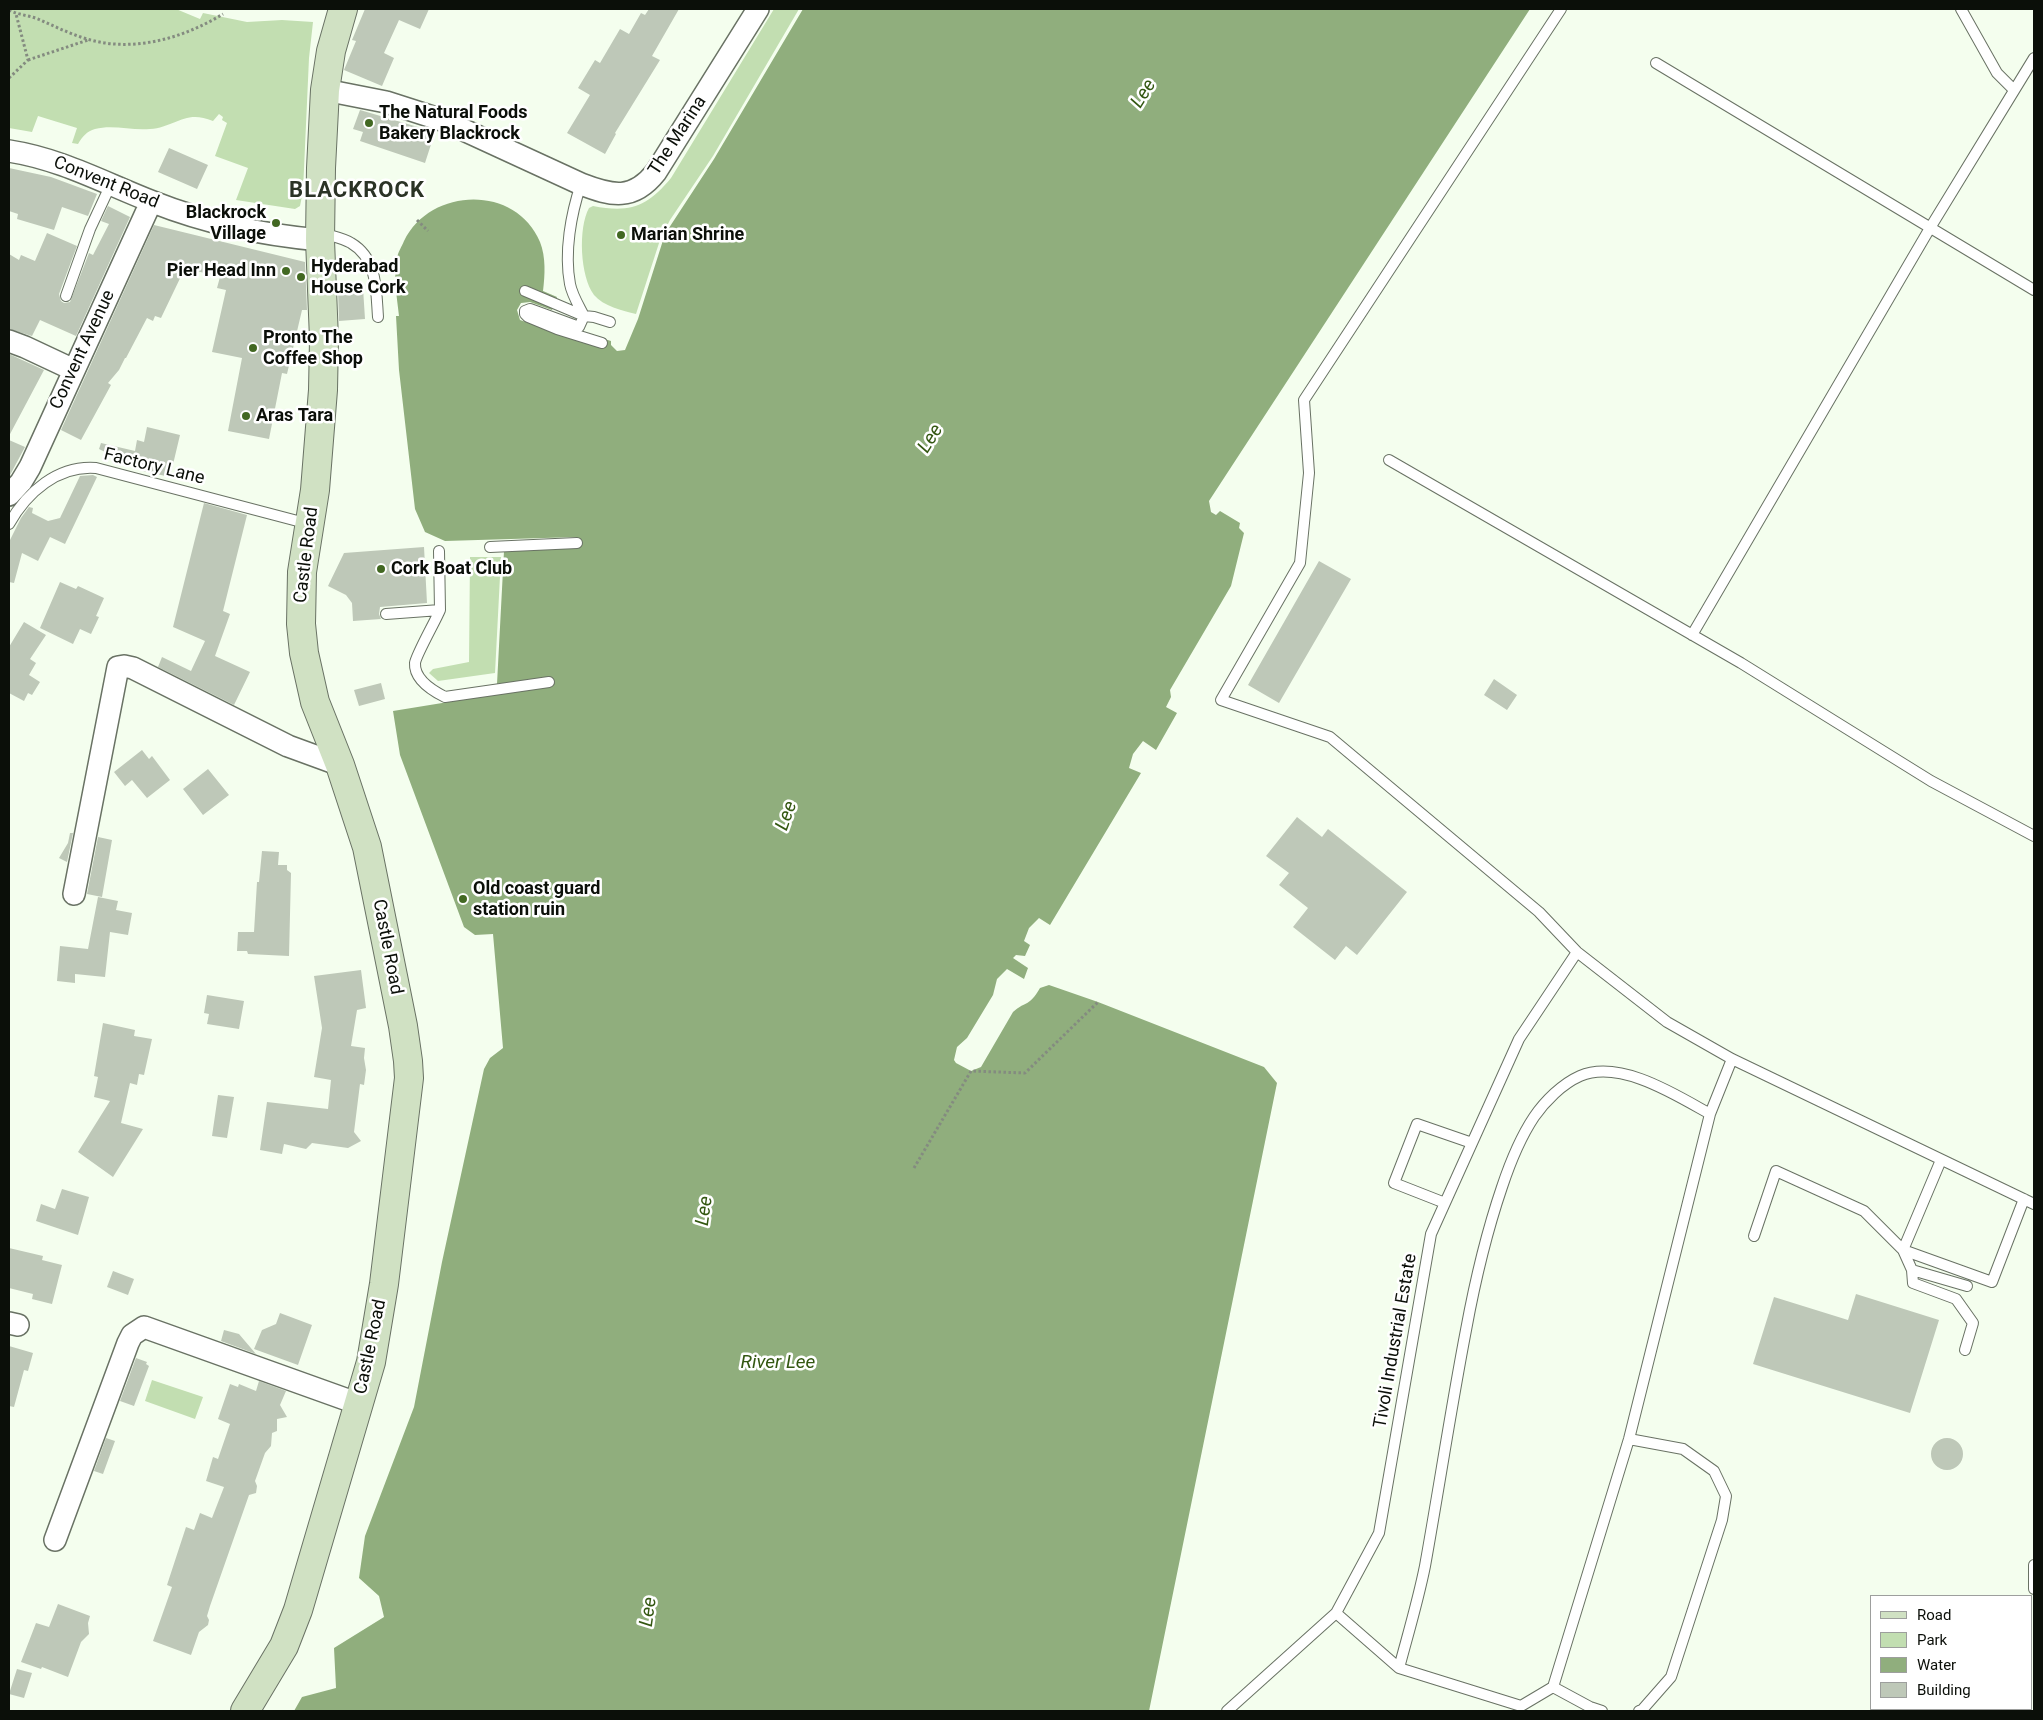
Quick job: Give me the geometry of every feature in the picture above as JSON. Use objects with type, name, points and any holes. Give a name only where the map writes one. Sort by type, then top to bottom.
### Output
[{"type":"main road","name":"Castle Road","points":[[245,1711],[284,1646],[298,1610],[371,1362],[379,1322],[409,1078],[408,1061],[367,847],[340,765],[315,702],[304,653],[300,592],[319,456],[323,390],[324,339],[320,237],[324,90],[338,9]]},
{"type":"street","name":"The Marina","points":[[324,90],[386,102],[442,120],[581,184],[603,192],[618,194],[634,192],[646,184],[678,138],[758,9]]},
{"type":"street","name":"Convent Road","points":[[9,151],[52,160],[151,202],[206,220],[267,234],[320,237]]},
{"type":"street","name":"Convent Avenue","points":[[9,495],[21,482],[30,467],[151,202]]},
{"type":"street","points":[[9,342],[25,347],[74,370]]},
{"type":"street","points":[[74,894],[118,667],[133,668],[288,746],[340,765]]},
{"type":"street","points":[[55,1540],[128,1342],[132,1335],[144,1327],[359,1404]]},
{"type":"lane","points":[[1562,9],[1304,400],[1309,473],[1300,563],[1221,700],[1330,737],[1539,912],[1577,952],[1667,1022],[1732,1059],[2034,1204]]},
{"type":"lane","points":[[1961,9],[1997,73],[2014,90]]},
{"type":"lane","points":[[1692,635],[1930,228],[2034,58]]},
{"type":"lane","points":[[1656,63],[2034,290]]},
{"type":"lane","points":[[66,296],[90,229],[111,184]]},
{"type":"lane","points":[[581,184],[571,226],[568,265],[570,286],[584,316],[579,327],[530,309],[525,311],[524,314],[602,342]]},
{"type":"lane","points":[[320,237],[352,244],[367,258],[374,273],[378,317]]},
{"type":"lane","points":[[525,291],[584,316],[610,322]]},
{"type":"lane","points":[[1390,460],[1741,663],[1931,782],[2034,836]]},
{"type":"lane","name":"Factory Lane","points":[[9,524],[16,511],[35,491],[71,469],[82,467],[96,468],[310,524]]},
{"type":"lane","points":[[490,547],[577,543]]},
{"type":"lane","points":[[439,551],[440,610],[416,663],[418,675],[436,693],[445,697],[549,682]]},
{"type":"lane","points":[[386,614],[440,610]]},
{"type":"lane","name":"Tivoli Industrial Estate","points":[[1227,1711],[1336,1613],[1379,1534],[1431,1234],[1519,1038],[1577,952]]},
{"type":"lane","points":[[1336,1613],[1399,1668],[1521,1706],[1553,1687],[1629,1439],[1710,1114],[1732,1059]]},
{"type":"lane","points":[[1399,1668],[1424,1569],[1474,1285],[1496,1204],[1509,1167],[1534,1117],[1550,1098],[1569,1083],[1591,1073],[1612,1072],[1637,1078],[1676,1095],[1710,1114]]},
{"type":"lane","points":[[1445,1203],[1394,1184],[1417,1124],[1472,1143]]},
{"type":"lane","points":[[1903,1250],[1941,1160]]},
{"type":"lane","points":[[1754,1236],[1776,1171],[1864,1211],[1903,1250],[1917,1271],[1967,1286]]},
{"type":"lane","points":[[1903,1250],[1992,1282],[2024,1199]]},
{"type":"lane","points":[[1917,1271],[1912,1283],[1956,1300],[1973,1323],[1965,1350]]},
{"type":"lane","points":[[1629,1439],[1683,1449],[1714,1471],[1726,1496],[1722,1520],[1671,1677],[1639,1711]]},
{"type":"lane","points":[[2034,1565],[2034,1589]]},
{"type":"lane","points":[[1553,1687],[1590,1707],[1602,1711]]},
{"type":"path","points":[[9,10],[88,40],[120,44],[151,42],[202,27],[223,14]]},
{"type":"path","points":[[16,14],[28,60]]},
{"type":"path","points":[[9,78],[28,60],[88,40]]},
{"type":"path","points":[[417,220],[428,232]]},
{"type":"path","points":[[914,1168],[971,1070],[1025,1074],[1098,1002]]},
{"type":"green space","points":[[9,9],[176,9],[200,19],[203,13],[247,22],[282,20],[313,22],[309,58],[303,191],[300,206],[295,209],[236,200],[248,168],[215,156],[227,123],[222,120],[223,117],[219,114],[213,121],[195,117],[159,128],[109,127],[95,129],[85,135],[78,144],[72,143],[77,128],[38,116],[32,132],[9,128]]},
{"type":"green space","points":[[774,9],[799,9],[713,156],[670,220],[660,240],[636,314],[614,308],[603,302],[594,295],[589,287],[583,264],[583,227],[589,208],[593,206],[617,209],[637,206],[654,196],[662,188],[671,178]]},
{"type":"green space","points":[[470,557],[501,557],[495,673],[438,681],[429,673],[433,669],[469,662]]},
{"type":"green space","points":[[152,1380],[203,1397],[195,1419],[145,1401]]},
{"type":"water","name":"River Lee","points":[[803,9],[1530,9],[1209,501],[1211,512],[1216,515],[1220,511],[1240,523],[1239,528],[1244,533],[1231,586],[1170,690],[1171,697],[1166,707],[1177,713],[1156,750],[1143,741],[1133,754],[1129,768],[1141,773],[1050,925],[1039,918],[1029,928],[1024,941],[1030,945],[1025,956],[1016,955],[1013,958],[1028,968],[1024,979],[1007,969],[997,979],[993,995],[967,1038],[957,1047],[954,1060],[971,1071],[981,1067],[1013,1012],[1030,1001],[1040,988],[1049,985],[1098,1002],[1264,1067],[1277,1083],[1149,1711],[294,1711],[302,1697],[336,1688],[334,1648],[384,1617],[379,1596],[359,1578],[365,1536],[414,1407],[442,1262],[484,1069],[490,1058],[503,1048],[493,934],[475,935],[464,927],[400,755],[393,711],[479,697],[550,678],[497,684],[504,551],[577,548],[577,537],[445,541],[425,532],[415,509],[399,370],[396,316],[399,316],[395,280],[398,256],[404,241],[416,223],[433,210],[452,202],[473,199],[493,202],[512,210],[528,223],[540,242],[543,254],[543,291],[557,297],[552,310],[530,302],[521,303],[517,310],[520,320],[555,332],[558,325],[611,341],[611,345],[617,351],[625,350],[638,319],[665,234],[714,159]]},
{"type":"building","points":[[365,9],[429,9],[420,29],[399,20],[384,53],[394,58],[382,86],[344,70],[356,41],[352,40]]},
{"type":"building","points":[[649,9],[679,9],[652,56],[660,60],[615,133],[605,154],[567,133],[590,95],[578,88],[595,60],[600,63],[620,29],[629,34],[641,13],[645,15]]},
{"type":"building","points":[[360,110],[435,132],[425,163],[360,141],[363,132],[353,129]]},
{"type":"building","points":[[169,148],[208,165],[197,189],[158,172]]},
{"type":"building","points":[[9,168],[51,177],[97,194],[88,216],[62,207],[54,230],[17,219],[18,214],[9,211]]},
{"type":"building","points":[[108,206],[130,217],[76,336],[40,320],[32,336],[9,329],[9,254],[19,260],[21,255],[35,261],[47,233],[77,246],[59,294],[61,301],[64,303],[70,302],[89,253],[93,255],[109,224],[101,221]]},
{"type":"building","points":[[154,225],[305,262],[307,310],[302,310],[287,374],[282,373],[269,439],[228,431],[242,358],[212,352],[226,290],[217,288],[220,277],[185,268],[161,318],[155,316],[153,321],[147,318],[119,370],[108,383],[111,385],[81,440],[61,430]]},
{"type":"building","points":[[363,288],[365,319],[339,321],[338,290]]},
{"type":"building","points":[[9,354],[44,370],[9,436]]},
{"type":"building","points":[[147,427],[180,435],[170,477],[143,471],[99,449],[101,443],[135,451],[137,440],[144,442]]},
{"type":"building","points":[[9,440],[25,447],[9,477]]},
{"type":"building","points":[[93,475],[97,477],[65,544],[50,537],[38,561],[22,553],[14,583],[9,582],[9,542],[29,507],[33,508],[32,513],[48,521],[60,518],[80,476]]},
{"type":"building","points":[[204,503],[247,515],[223,611],[230,614],[215,656],[250,672],[234,705],[158,667],[162,657],[191,671],[205,641],[173,627]]},
{"type":"building","name":"Cork Boat Club","points":[[424,547],[427,603],[380,607],[379,614],[381,619],[353,621],[352,603],[346,595],[328,586],[344,553]]},
{"type":"building","points":[[1319,561],[1351,579],[1279,703],[1248,685]]},
{"type":"building","points":[[60,582],[76,589],[78,586],[104,598],[96,616],[99,617],[91,634],[80,629],[73,644],[40,628]]},
{"type":"building","points":[[24,622],[46,635],[30,659],[36,663],[29,675],[40,682],[32,695],[28,693],[24,701],[9,693],[9,647]]},
{"type":"building","points":[[1494,679],[1517,695],[1507,710],[1484,695]]},
{"type":"building","points":[[381,683],[385,699],[359,706],[354,690]]},
{"type":"building","points":[[142,750],[149,759],[152,756],[170,780],[147,798],[132,780],[125,786],[114,772]]},
{"type":"building","points":[[208,769],[229,795],[203,815],[183,789]]},
{"type":"building","points":[[1297,817],[1322,837],[1328,829],[1407,892],[1357,955],[1346,946],[1335,960],[1293,927],[1308,908],[1279,885],[1289,873],[1266,856]]},
{"type":"building","points":[[70,833],[73,833],[67,862],[59,858],[68,843]]},
{"type":"building","points":[[98,837],[112,840],[102,897],[87,894]]},
{"type":"building","points":[[262,851],[279,852],[278,865],[287,865],[287,870],[291,873],[289,956],[248,954],[247,951],[237,951],[238,932],[254,932],[257,882],[259,882]]},
{"type":"building","points":[[98,897],[118,901],[116,910],[132,913],[128,935],[110,932],[105,977],[75,974],[75,983],[57,981],[60,946],[88,949]]},
{"type":"building","points":[[361,970],[366,1008],[357,1010],[351,1046],[365,1048],[366,1070],[364,1085],[360,1084],[354,1132],[361,1141],[348,1148],[312,1143],[306,1149],[284,1144],[282,1154],[260,1150],[267,1102],[328,1109],[331,1080],[314,1077],[322,1028],[314,976]]},
{"type":"building","points":[[207,995],[244,1001],[239,1029],[207,1024],[209,1014],[204,1013]]},
{"type":"building","points":[[103,1023],[135,1030],[134,1036],[152,1039],[144,1075],[139,1074],[137,1085],[130,1083],[121,1123],[143,1129],[113,1177],[78,1152],[110,1101],[94,1097],[98,1077],[94,1076]]},
{"type":"building","points":[[218,1095],[234,1097],[227,1138],[212,1136]]},
{"type":"building","points":[[62,1189],[89,1197],[78,1235],[36,1221],[41,1204],[55,1209]]},
{"type":"building","points":[[9,1248],[43,1256],[42,1260],[62,1265],[52,1304],[32,1299],[33,1294],[9,1288]]},
{"type":"building","points":[[113,1271],[134,1279],[128,1295],[107,1287]]},
{"type":"building","points":[[1856,1294],[1939,1320],[1910,1413],[1753,1364],[1774,1297],[1848,1320]]},
{"type":"building","points":[[280,1313],[312,1325],[298,1365],[254,1349],[262,1330],[276,1324]]},
{"type":"building","points":[[224,1330],[239,1334],[256,1354],[221,1341]]},
{"type":"building","points":[[9,1346],[33,1353],[28,1371],[24,1370],[14,1407],[9,1406]]},
{"type":"building","points":[[136,1358],[147,1362],[146,1364],[149,1366],[134,1406],[120,1401]]},
{"type":"building","points":[[259,1381],[286,1391],[280,1405],[287,1417],[277,1419],[277,1431],[272,1433],[271,1446],[265,1453],[255,1481],[257,1486],[256,1493],[249,1495],[210,1606],[207,1616],[209,1620],[208,1625],[199,1632],[191,1655],[153,1641],[172,1587],[167,1585],[186,1527],[194,1530],[200,1513],[212,1518],[224,1487],[206,1481],[213,1457],[218,1459],[230,1424],[218,1419],[230,1384],[238,1387],[239,1384],[256,1391]]},
{"type":"building","points":[[106,1438],[115,1441],[103,1474],[94,1471]]},
{"type":"building","points":[[1947,1438],[1953,1439],[1958,1443],[1962,1448],[1962,1460],[1958,1465],[1953,1469],[1947,1470],[1941,1469],[1936,1465],[1932,1460],[1931,1454],[1932,1448],[1936,1443],[1941,1439]]},
{"type":"building","points":[[58,1604],[90,1616],[88,1623],[89,1634],[81,1642],[68,1677],[42,1667],[41,1669],[21,1662],[36,1623],[49,1627]]},
{"type":"building","points":[[17,1669],[32,1673],[24,1698],[9,1694]]},
{"type":"place","name":"The Natural Foods Bakery Blackrock","points":[[369,123]]},
{"type":"place","name":"Blackrock Village","points":[[276,223]]},
{"type":"place","name":"Marian Shrine","points":[[621,235]]},
{"type":"place","name":"Pier Head Inn","points":[[286,271]]},
{"type":"place","name":"Hyderabad House Cork","points":[[301,277]]},
{"type":"place","name":"Pronto The Coffee Shop","points":[[253,348]]},
{"type":"place","name":"Aras Tara","points":[[246,416]]},
{"type":"place","name":"Cork Boat Club","points":[[381,569]]},
{"type":"place","name":"Old coast guard station ruin","points":[[463,899]]},
{"type":"district","name":"BLACKROCK","points":[[357,191]]},
{"type":"water label","name":"Lee","points":[[1144,94]]},
{"type":"water label","name":"Lee","points":[[931,439]]},
{"type":"water label","name":"Lee","points":[[787,816]]},
{"type":"water label","name":"Lee","points":[[705,1211]]},
{"type":"water label","name":"Lee","points":[[649,1612]]}]
